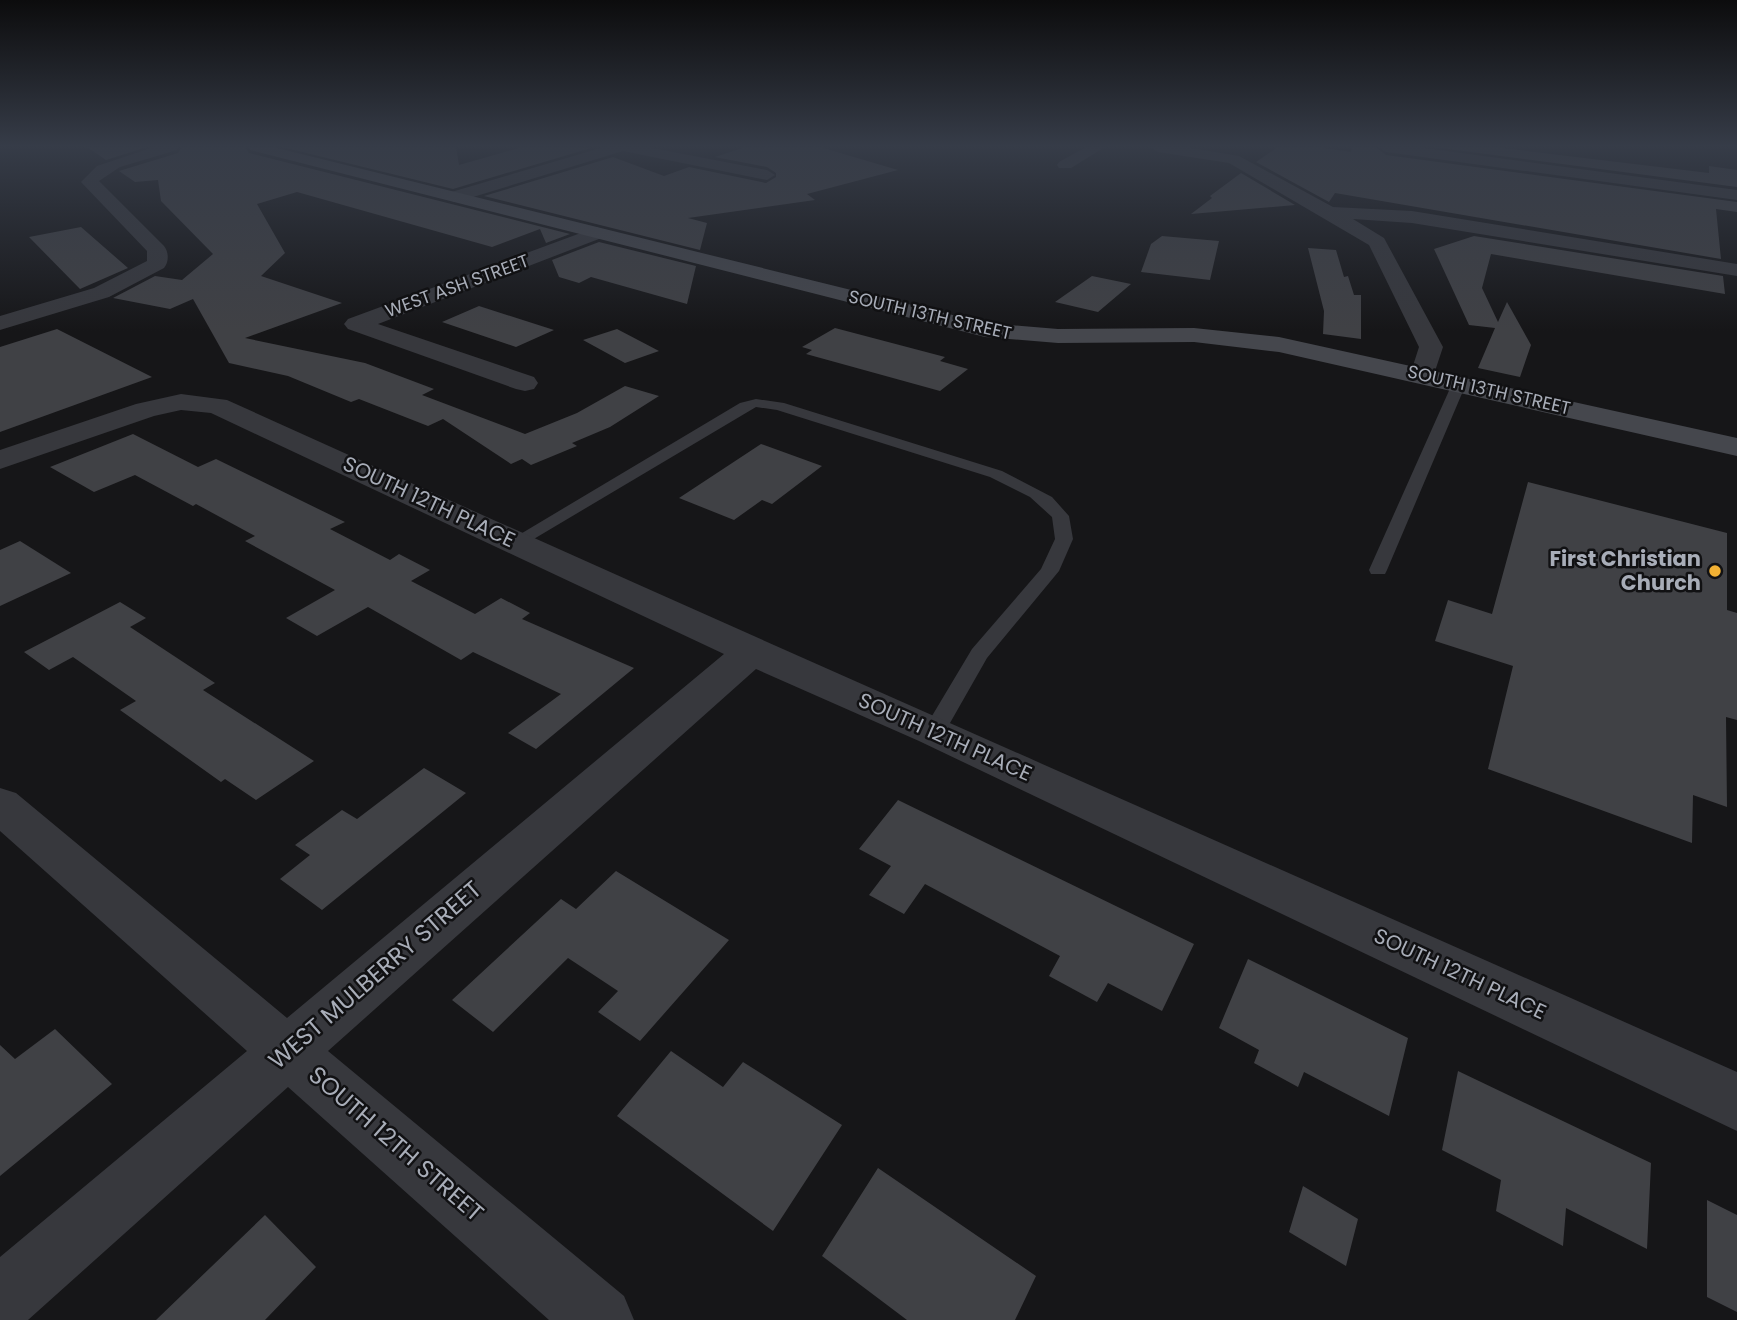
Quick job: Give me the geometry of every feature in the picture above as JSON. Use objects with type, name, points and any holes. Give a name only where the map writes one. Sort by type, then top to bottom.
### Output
[{"type":"street","points":[[0,323],[100,293],[136,278],[157,264],[157,250],[116,209]]},
{"type":"street","name":"SOUTH 13TH STREET","points":[[500,209],[985,330],[1027,336],[1073,338],[1182,335],[1231,338],[1293,347],[1737,447]]},
{"type":"street","points":[[1323,209],[1377,242],[1430,348],[1423,375]]},
{"type":"street","points":[[1329,212],[1412,217],[1737,270]]},
{"type":"street","name":"WEST ASH STREET","points":[[524,383],[356,324],[597,233]]},
{"type":"street","name":"SOUTH 12TH PLACE","points":[[0,460],[146,410],[181,402],[217,406],[751,652],[934,731],[1737,1102]]},
{"type":"street","name":"WEST MULBERRY STREET","points":[[0,1300],[751,652]]},
{"type":"street","name":"SOUTH 12TH STREET","points":[[0,804],[600,1320]]},
{"type":"lane","points":[[1378,570],[1459,384]]},
{"type":"lane","points":[[516,542],[745,406],[756,403],[779,406],[996,474],[1029,489],[1053,508],[1064,523],[1065,540],[1055,563],[988,643],[958,686],[934,731]]},
{"type":"building","points":[[168,209],[260,209],[285,253],[261,276],[342,303],[245,338],[365,363],[434,389],[422,395],[525,434],[577,413],[625,386],[659,396],[610,427],[572,443],[577,446],[531,465],[522,459],[511,464],[443,419],[428,426],[359,399],[351,402],[288,376],[229,363],[193,299],[170,309],[113,298],[155,276],[182,280],[213,254]]},
{"type":"building","points":[[356,209],[469,209],[570,234],[546,243],[540,229],[492,247]]},
{"type":"building","points":[[534,209],[754,209],[688,218],[707,223],[700,250]]},
{"type":"building","points":[[1198,209],[1253,209],[1191,214]]},
{"type":"building","points":[[1426,209],[1737,209],[1737,212],[1716,209],[1721,259]]},
{"type":"building","points":[[81,227],[128,268],[80,289],[29,237]]},
{"type":"building","points":[[1162,236],[1219,241],[1210,280],[1141,272],[1151,244]]},
{"type":"building","points":[[1474,236],[1723,276],[1725,294],[1491,254],[1482,288],[1498,322],[1507,302],[1531,345],[1520,377],[1478,368],[1495,328],[1469,325],[1434,249]]},
{"type":"building","points":[[599,242],[696,266],[687,304],[591,277],[579,283],[559,277],[552,260]]},
{"type":"building","points":[[1308,248],[1336,250],[1344,277],[1348,276],[1354,295],[1361,295],[1361,339],[1323,334],[1324,311]]},
{"type":"building","points":[[1092,276],[1131,284],[1098,312],[1055,302]]},
{"type":"building","points":[[479,306],[554,330],[516,347],[442,322]]},
{"type":"building","points":[[835,328],[945,357],[940,361],[968,369],[940,391],[806,354],[812,350],[802,347]]},
{"type":"building","points":[[57,329],[152,377],[0,432],[0,347]]},
{"type":"building","points":[[617,329],[659,351],[625,363],[583,340]]},
{"type":"building","points":[[133,434],[198,467],[216,459],[345,522],[330,529],[390,560],[399,554],[430,570],[411,581],[475,614],[501,598],[530,613],[522,619],[634,668],[536,749],[508,733],[561,694],[473,652],[461,660],[368,607],[317,636],[286,618],[335,590],[245,541],[255,536],[135,475],[94,492],[50,467]]},
{"type":"building","points":[[761,444],[822,466],[772,504],[762,500],[734,520],[679,498]]},
{"type":"building","points":[[1528,482],[1727,533],[1727,610],[1737,613],[1737,720],[1726,717],[1727,807],[1693,795],[1692,843],[1488,769],[1513,666],[1435,641],[1448,600],[1492,614]]},
{"type":"building","points":[[20,541],[71,573],[0,606],[0,550]]},
{"type":"building","points":[[120,602],[146,618],[130,627],[215,683],[203,690],[314,761],[256,800],[225,779],[221,782],[120,710],[136,701],[73,657],[49,670],[24,652]]},
{"type":"building","points":[[424,768],[466,793],[322,910],[280,879],[310,855],[295,845],[342,810],[357,819]]},
{"type":"building","points":[[898,800],[1194,944],[1162,1011],[1108,983],[1097,1002],[1049,976],[1060,956],[925,884],[904,914],[869,895],[891,866],[859,849]]},
{"type":"building","points":[[616,871],[729,940],[640,1041],[598,1012],[618,991],[568,958],[493,1032],[452,1000],[561,899],[576,909]]},
{"type":"building","points":[[1248,959],[1408,1038],[1389,1116],[1304,1072],[1298,1087],[1254,1063],[1259,1050],[1219,1028]]},
{"type":"building","points":[[55,1029],[112,1084],[0,1176],[0,1045],[15,1059]]},
{"type":"building","points":[[671,1051],[723,1087],[743,1062],[842,1125],[773,1231],[617,1116]]},
{"type":"building","points":[[1458,1071],[1651,1163],[1647,1249],[1566,1208],[1563,1246],[1496,1211],[1501,1180],[1442,1150]]},
{"type":"building","points":[[878,1168],[1036,1276],[1015,1320],[907,1320],[822,1256]]},
{"type":"building","points":[[1303,1186],[1358,1219],[1346,1266],[1289,1232]]},
{"type":"building","points":[[1707,1200],[1737,1215],[1737,1312],[1707,1297]]},
{"type":"building","points":[[265,1215],[316,1267],[265,1320],[156,1320]]},
{"type":"place","name":"First Christian Church","points":[[1715,571]]}]
